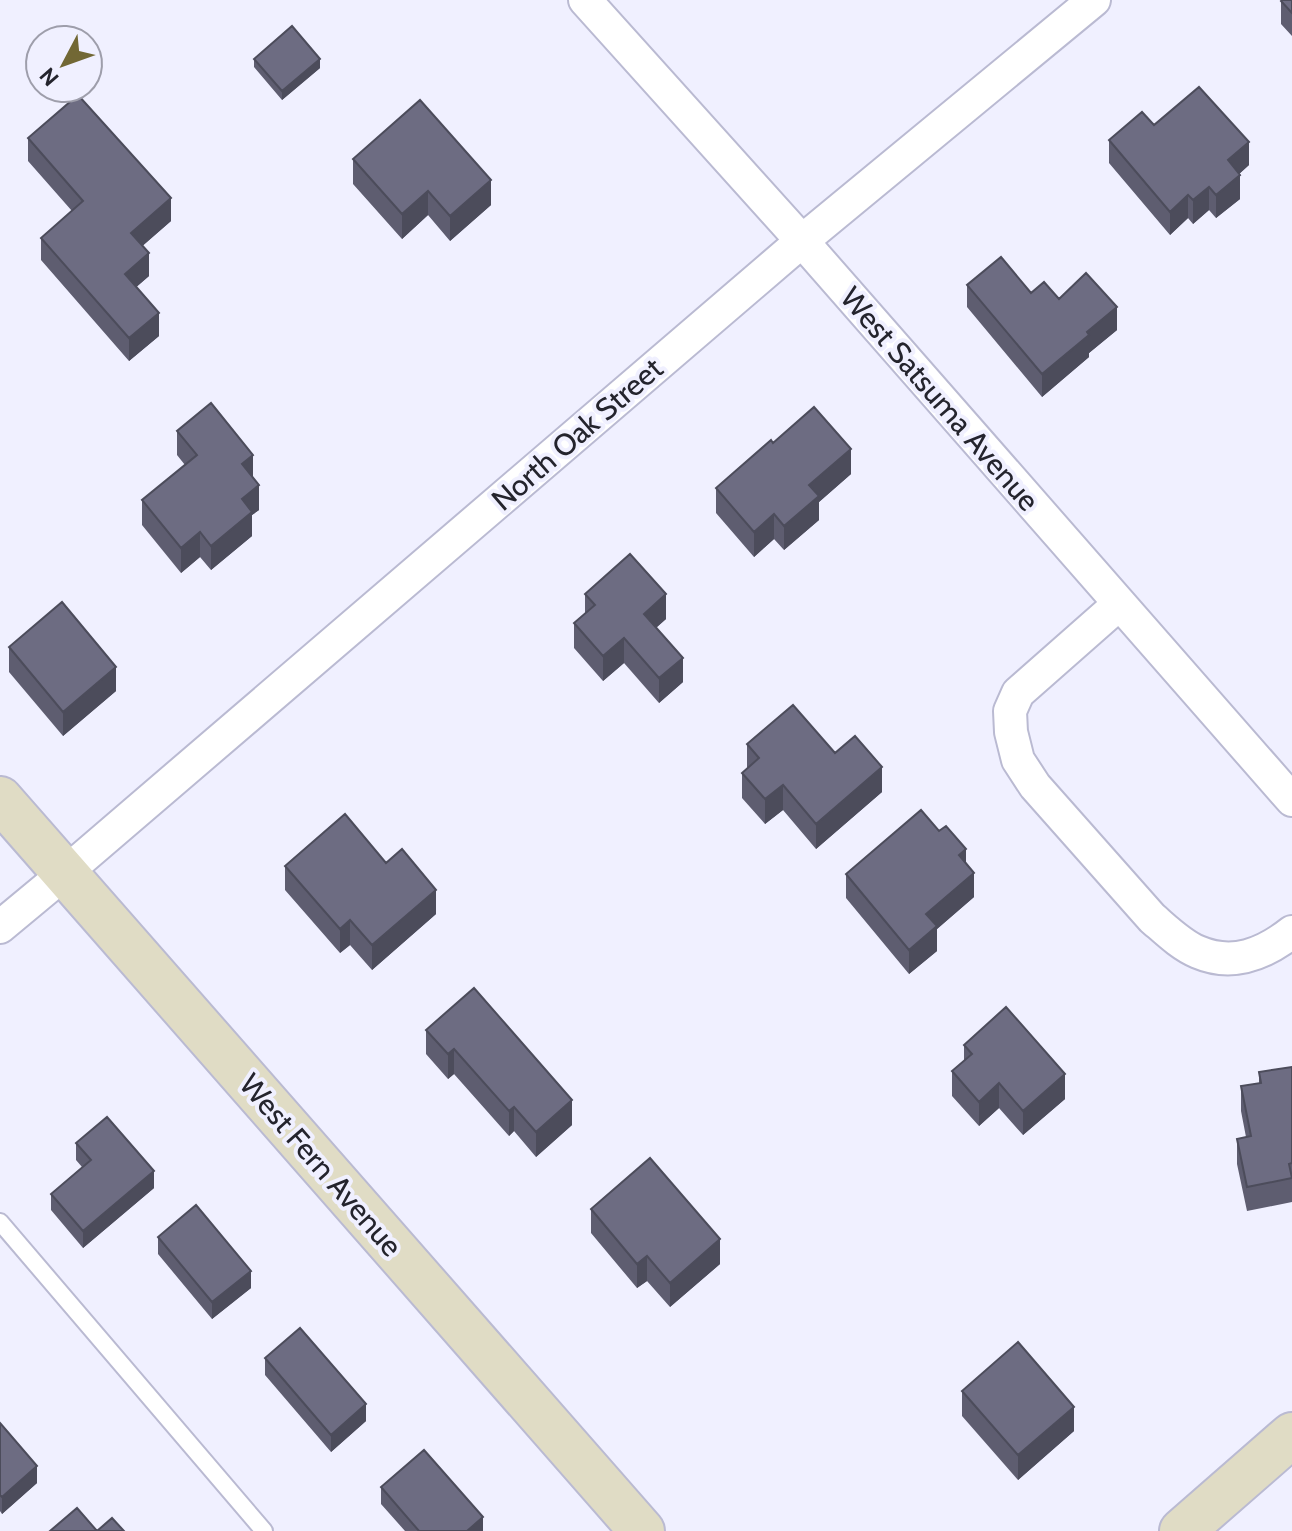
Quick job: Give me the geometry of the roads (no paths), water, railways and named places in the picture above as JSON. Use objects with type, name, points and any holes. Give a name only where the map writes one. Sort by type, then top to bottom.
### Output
[{"type":"street","name":"West Satsuma Avenue","points":[[585,0],[802,241],[1292,800]]},
{"type":"street","name":"North Oak Street","points":[[0,927],[802,241],[1094,0]]},
{"type":"street","points":[[1119,604],[1018,693],[1010,711],[1018,760],[1035,786],[1152,918],[1198,952],[1220,957],[1253,956],[1292,932]]},
{"type":"street","name":"West Fern Avenue","points":[[0,799],[642,1531]]},
{"type":"street","points":[[1182,1531],[1292,1435]]},
{"type":"lane","points":[[0,1222],[264,1531]]}]
